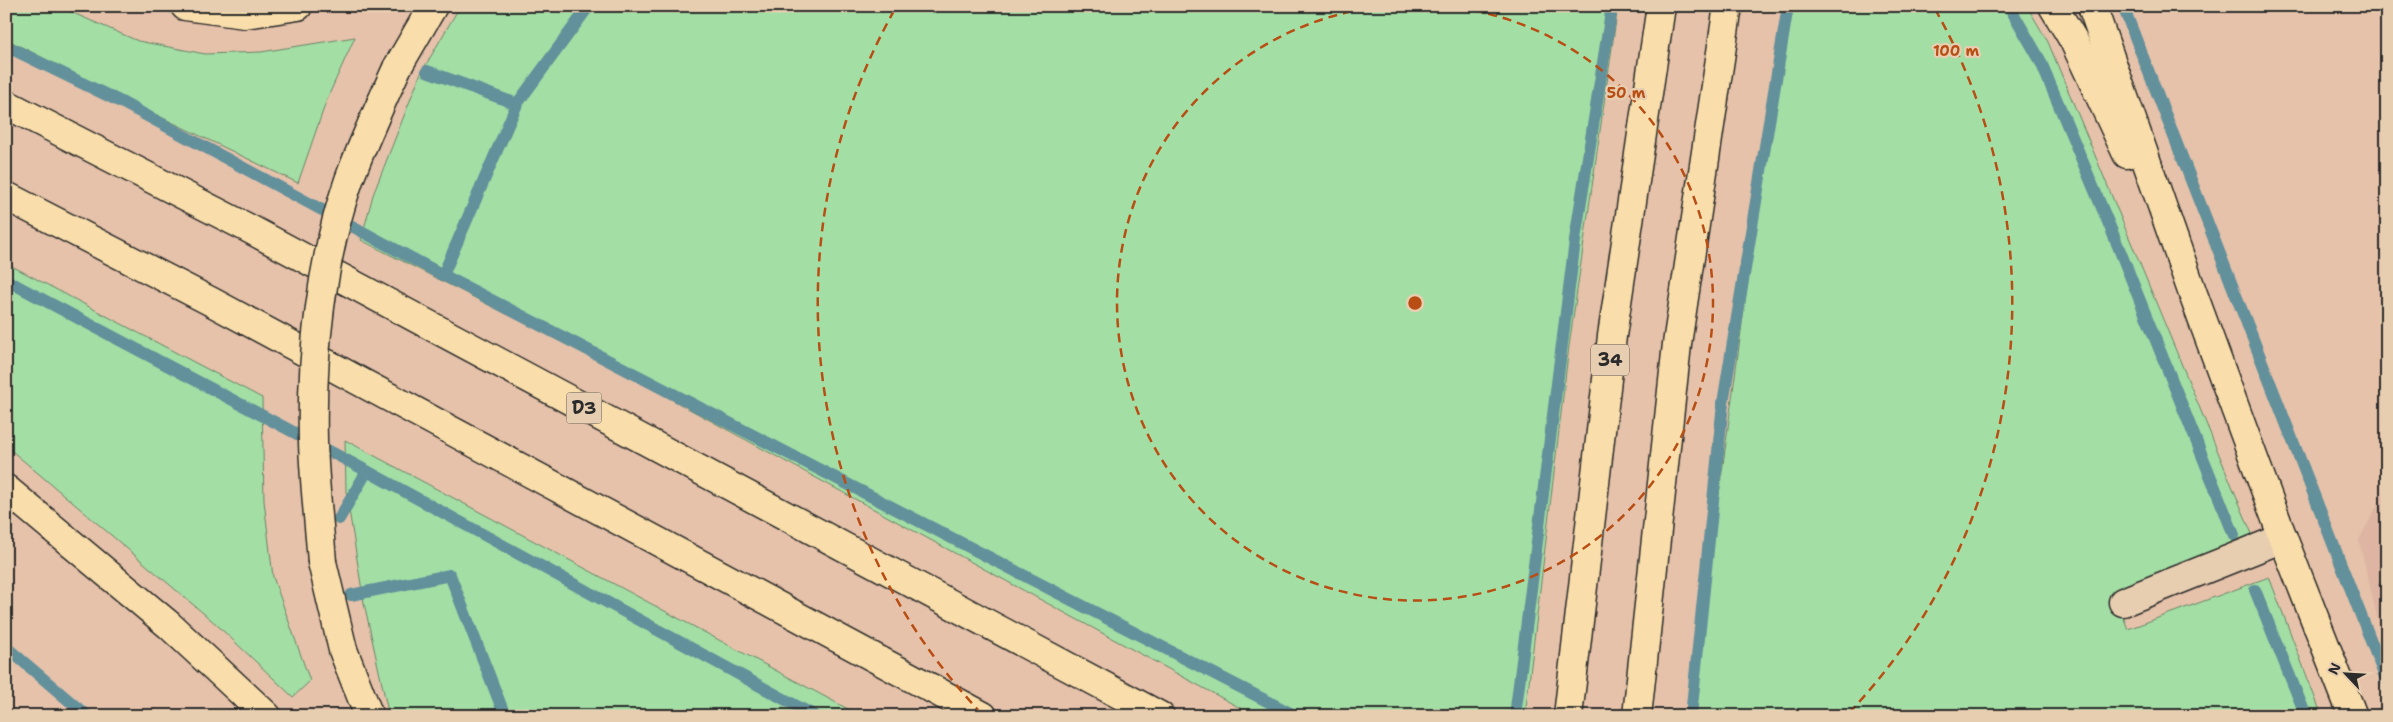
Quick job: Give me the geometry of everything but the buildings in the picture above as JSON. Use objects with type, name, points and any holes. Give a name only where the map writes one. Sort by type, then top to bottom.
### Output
[{"type":"highway","points":[[186,6],[245,14],[298,6]]},
{"type":"highway","points":[[368,716],[343,650],[322,562],[313,441],[314,377],[320,312],[331,250],[349,181],[397,68],[433,6]]},
{"type":"highway","name":"34","points":[[1568,716],[1612,336],[1661,6]]},
{"type":"highway","points":[[1637,716],[1677,344],[1728,6]]},
{"type":"highway","points":[[2053,6],[2074,41],[2193,294]]},
{"type":"highway","points":[[2092,6],[2193,294],[2283,538],[2353,716]]},
{"type":"highway","name":"D3","points":[[6,104],[246,227],[1160,716]]},
{"type":"highway","points":[[6,196],[219,305],[983,716]]},
{"type":"highway","points":[[6,489],[169,625],[267,716]]},
{"type":"lane","points":[[2122,602],[2283,538]]},
{"type":"shaded area","points":[[2387,487],[2387,659],[2359,540]]},
{"type":"green space","points":[[6,6],[57,6],[138,41],[205,54],[261,52],[355,37],[327,99],[298,183],[134,104],[6,39]]},
{"type":"green space","points":[[460,6],[1618,6],[1569,346],[1525,716],[1255,716],[621,372],[361,240],[373,195],[420,75]]},
{"type":"green space","points":[[1785,6],[2027,6],[2048,42],[2252,534],[2113,592],[2128,629],[2269,577],[2322,716],[1689,716]]},
{"type":"green space","points":[[6,263],[262,398],[264,501],[273,577],[310,681],[293,697],[216,624],[6,446]]},
{"type":"green space","points":[[345,440],[861,716],[389,716],[364,603],[346,491]]},
{"type":"waterway","points":[[517,104],[589,6]]},
{"type":"waterway","points":[[1515,716],[1576,233],[1612,6]]},
{"type":"waterway","points":[[1691,716],[1723,403],[1788,6]]},
{"type":"waterway","points":[[2009,6],[2040,60],[2118,246],[2234,535]]},
{"type":"waterway","points":[[2123,6],[2387,682]]},
{"type":"waterway","points":[[6,46],[123,103],[443,275],[1296,716]]},
{"type":"waterway","points":[[427,71],[517,104],[443,275]]},
{"type":"waterway","points":[[6,280],[367,471],[815,716]]},
{"type":"waterway","points":[[339,519],[367,471]]},
{"type":"waterway","points":[[351,595],[450,575],[505,716]]},
{"type":"waterway","points":[[2255,590],[2306,716]]},
{"type":"waterway","points":[[6,647],[87,716]]}]
